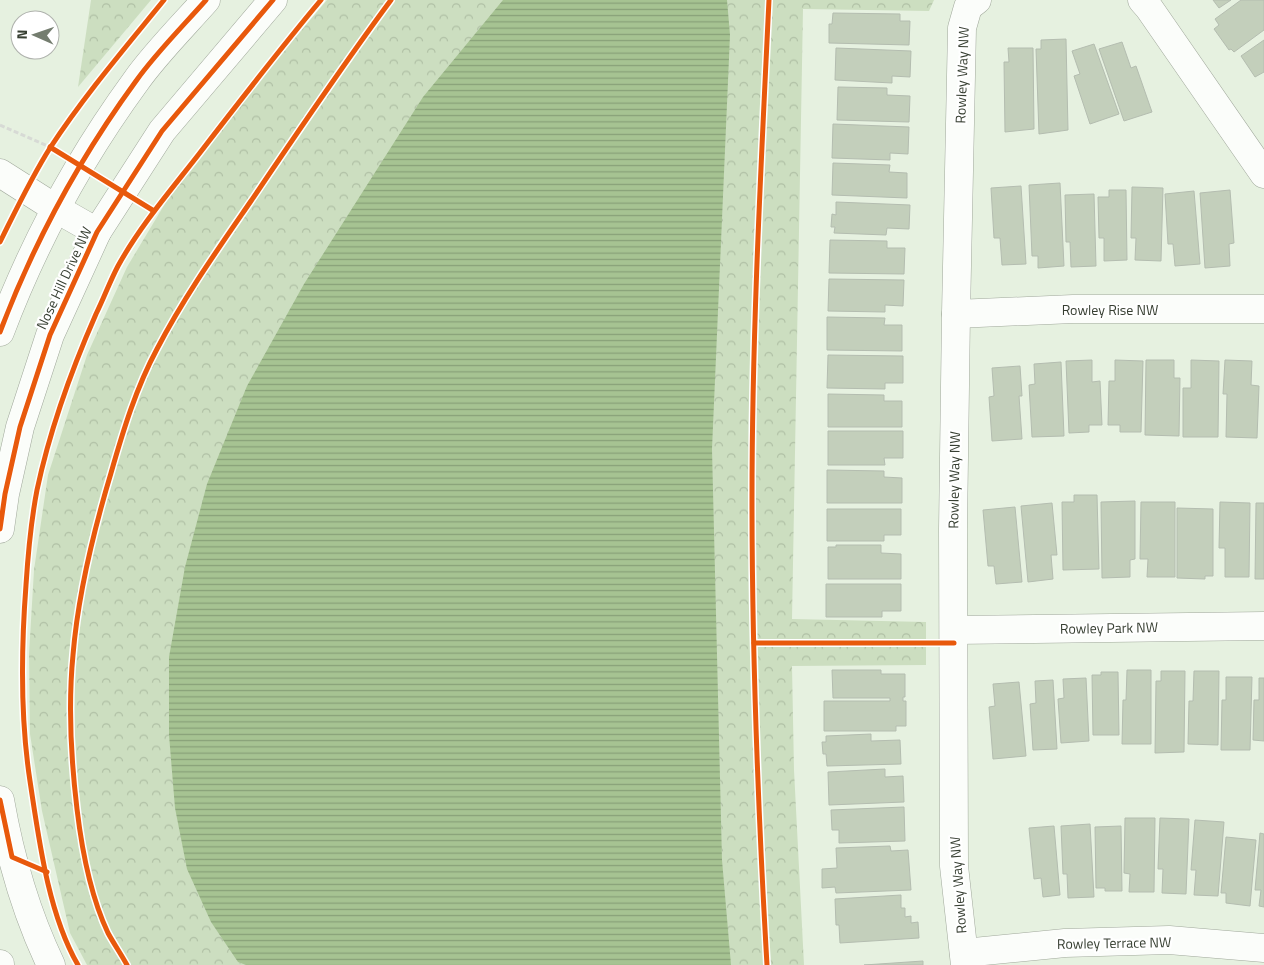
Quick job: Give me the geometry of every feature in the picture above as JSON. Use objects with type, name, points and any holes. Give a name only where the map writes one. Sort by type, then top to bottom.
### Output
[{"type":"street","points":[[0,332],[15,292],[55,208],[80,165],[136,80],[206,0]]},
{"type":"street","name":"Nose Hill Drive NW","points":[[0,529],[5,494],[20,427],[50,334],[97,232],[162,131],[273,0]]},
{"type":"street","name":"Rowley Way NW","points":[[964,959],[954,866],[956,314],[962,28],[968,8],[978,0]]},
{"type":"street","points":[[1142,0],[1264,174]]},
{"type":"street","points":[[0,173],[97,232]]},
{"type":"street","name":"Rowley Rise NW","points":[[956,314],[1073,309],[1264,309]]},
{"type":"street","name":"Rowley Park NW","points":[[954,630],[1264,626]]},
{"type":"street","points":[[0,800],[12,857],[32,921],[51,965]]},
{"type":"street","name":"Rowley Terrace NW","points":[[964,959],[1066,943],[1169,940],[1264,948]]},
{"type":"path","points":[[0,125],[50,147]]},
{"type":"green space","points":[[91,0],[151,0],[78,87]]},
{"type":"green space","points":[[327,0],[934,0],[929,11],[803,9],[792,619],[926,622],[926,665],[792,666],[794,770],[804,965],[87,965],[70,933],[42,811],[30,734],[29,654],[34,570],[48,475],[87,355],[127,267],[178,182],[233,111]]},
{"type":"shaded area","points":[[503,0],[727,0],[730,35],[712,449],[722,860],[731,965],[246,965],[238,962],[211,922],[187,869],[175,808],[169,735],[169,657],[185,567],[207,484],[247,386],[304,284],[423,97]]},
{"type":"building","points":[[1213,0],[1231,0],[1219,8]]},
{"type":"building","points":[[1241,0],[1264,0],[1264,30],[1234,52],[1231,49],[1229,50],[1214,29],[1219,25],[1215,19]]},
{"type":"building","points":[[833,13],[900,14],[900,21],[910,21],[909,45],[829,43],[829,24],[832,24]]},
{"type":"building","points":[[1066,39],[1068,130],[1039,134],[1036,49],[1041,49],[1041,40]]},
{"type":"building","points":[[1264,40],[1264,72],[1255,77],[1241,56]]},
{"type":"building","points":[[1122,42],[1131,68],[1136,66],[1152,112],[1124,121],[1099,49]]},
{"type":"building","points":[[1094,44],[1119,114],[1090,124],[1074,76],[1080,74],[1072,51]]},
{"type":"building","points":[[836,48],[911,51],[910,77],[892,76],[892,83],[835,80]]},
{"type":"building","points":[[1008,48],[1033,48],[1034,129],[1005,132],[1004,62],[1009,62]]},
{"type":"building","points":[[838,87],[887,88],[887,95],[910,96],[909,122],[837,120]]},
{"type":"building","points":[[833,124],[909,127],[908,154],[890,153],[890,160],[832,158]]},
{"type":"building","points":[[833,163],[890,165],[889,172],[907,173],[907,198],[832,195]]},
{"type":"building","points":[[1060,183],[1064,266],[1038,268],[1038,256],[1032,256],[1029,185]]},
{"type":"building","points":[[1021,186],[1026,264],[1002,265],[1000,238],[994,238],[991,188]]},
{"type":"building","points":[[1132,187],[1163,188],[1161,261],[1135,260],[1136,238],[1131,238]]},
{"type":"building","points":[[1109,190],[1126,190],[1127,260],[1104,261],[1104,238],[1099,238],[1098,197],[1109,197]]},
{"type":"building","points":[[1230,190],[1234,243],[1229,244],[1230,266],[1205,268],[1200,193]]},
{"type":"building","points":[[1194,191],[1200,264],[1175,266],[1173,244],[1168,244],[1165,194]]},
{"type":"building","points":[[1094,194],[1096,266],[1071,267],[1070,242],[1066,242],[1065,195]]},
{"type":"building","points":[[836,202],[910,205],[909,229],[887,228],[886,235],[834,233],[835,227],[831,227],[832,214],[836,215]]},
{"type":"building","points":[[830,240],[887,241],[887,248],[905,248],[904,274],[829,273]]},
{"type":"building","points":[[829,279],[904,280],[903,306],[885,305],[885,312],[828,311]]},
{"type":"building","points":[[827,317],[885,318],[884,325],[902,325],[902,351],[827,350]]},
{"type":"building","points":[[828,355],[903,356],[903,383],[885,383],[885,389],[827,388]]},
{"type":"building","points":[[1092,360],[1092,382],[1100,381],[1102,425],[1089,425],[1089,432],[1069,433],[1066,361]]},
{"type":"building","points":[[1115,360],[1143,361],[1141,432],[1120,432],[1120,425],[1108,425],[1109,381],[1115,381]]},
{"type":"building","points":[[1146,360],[1174,360],[1174,378],[1180,378],[1179,436],[1145,435]]},
{"type":"building","points":[[1191,360],[1219,361],[1218,437],[1183,437],[1183,388],[1191,388]]},
{"type":"building","points":[[1225,360],[1252,361],[1251,385],[1259,386],[1257,438],[1226,437],[1227,394],[1223,394]]},
{"type":"building","points":[[1061,362],[1064,436],[1032,437],[1029,385],[1035,384],[1034,364]]},
{"type":"building","points":[[1020,366],[1022,396],[1019,396],[1022,439],[992,441],[989,397],[994,396],[992,368]]},
{"type":"building","points":[[828,394],[884,395],[884,401],[902,401],[902,427],[828,427]]},
{"type":"building","points":[[828,431],[903,431],[903,458],[884,458],[885,465],[828,465]]},
{"type":"building","points":[[827,470],[884,471],[884,477],[902,478],[902,503],[827,503]]},
{"type":"building","points":[[1074,495],[1097,495],[1099,569],[1063,570],[1062,502],[1074,502]]},
{"type":"building","points":[[1135,501],[1135,559],[1130,560],[1130,577],[1102,578],[1101,502]]},
{"type":"building","points":[[1141,502],[1175,502],[1175,577],[1147,577],[1148,559],[1140,559]]},
{"type":"building","points":[[1220,502],[1250,503],[1249,577],[1225,577],[1225,548],[1219,548]]},
{"type":"building","points":[[1052,503],[1057,555],[1051,555],[1053,579],[1028,582],[1021,506]]},
{"type":"building","points":[[1256,503],[1264,503],[1264,579],[1255,579]]},
{"type":"building","points":[[1015,507],[1022,582],[996,584],[994,566],[988,566],[983,510]]},
{"type":"building","points":[[1177,508],[1213,509],[1213,576],[1205,576],[1205,579],[1177,578]]},
{"type":"building","points":[[827,509],[901,509],[901,535],[884,535],[884,541],[827,541]]},
{"type":"building","points":[[836,545],[881,545],[881,553],[901,554],[901,579],[828,579],[828,547],[836,547]]},
{"type":"building","points":[[826,584],[901,584],[901,611],[882,611],[882,617],[826,617]]},
{"type":"building","points":[[832,670],[881,670],[881,674],[905,674],[905,697],[903,697],[903,701],[906,701],[906,726],[896,726],[896,731],[824,731],[824,701],[890,701],[890,698],[833,698]]},
{"type":"building","points":[[1127,670],[1151,670],[1151,744],[1122,744],[1123,700],[1126,700]]},
{"type":"building","points":[[1161,671],[1185,671],[1184,752],[1155,753],[1156,681],[1161,681]]},
{"type":"building","points":[[1194,671],[1219,671],[1218,745],[1188,744],[1189,701],[1193,701]]},
{"type":"building","points":[[1101,672],[1118,672],[1119,735],[1093,735],[1092,675],[1101,675]]},
{"type":"building","points":[[1226,677],[1252,677],[1250,750],[1221,750],[1222,700],[1226,700]]},
{"type":"building","points":[[1086,678],[1089,741],[1061,743],[1058,699],[1064,698],[1063,679]]},
{"type":"building","points":[[1259,678],[1264,678],[1264,741],[1253,740],[1254,700],[1259,700]]},
{"type":"building","points":[[1053,680],[1057,749],[1033,750],[1030,704],[1036,703],[1035,681]]},
{"type":"building","points":[[1019,682],[1026,756],[993,759],[989,707],[995,706],[993,684]]},
{"type":"building","points":[[871,734],[871,741],[900,740],[901,764],[827,766],[822,742],[826,742],[826,736]]},
{"type":"building","points":[[885,769],[885,777],[903,776],[904,802],[829,805],[828,772]]},
{"type":"building","points":[[904,807],[905,841],[839,843],[839,830],[832,830],[831,810]]},
{"type":"building","points":[[1125,818],[1155,818],[1154,892],[1129,892],[1130,874],[1124,873]]},
{"type":"building","points":[[1160,818],[1189,819],[1186,894],[1162,893],[1163,869],[1158,869]]},
{"type":"building","points":[[1195,820],[1224,822],[1218,896],[1194,895],[1196,870],[1191,870]]},
{"type":"building","points":[[1090,824],[1094,897],[1068,898],[1067,874],[1063,874],[1061,826]]},
{"type":"building","points":[[1054,826],[1060,895],[1043,897],[1041,878],[1034,879],[1029,828]]},
{"type":"building","points":[[1121,826],[1122,891],[1105,891],[1105,888],[1096,888],[1095,827]]},
{"type":"building","points":[[1260,833],[1264,834],[1264,907],[1259,906],[1261,890],[1255,890]]},
{"type":"building","points":[[1226,837],[1256,840],[1250,906],[1226,903],[1226,893],[1221,893]]},
{"type":"building","points":[[890,846],[891,851],[908,850],[911,890],[836,893],[835,887],[822,888],[822,869],[837,868],[836,848]]},
{"type":"building","points":[[901,895],[901,908],[905,908],[905,917],[911,916],[911,923],[918,922],[919,938],[840,943],[839,925],[836,925],[835,899]]},
{"type":"building","points":[[923,961],[923,965],[864,965]]},
{"type":"cycle path","points":[[0,242],[36,171],[50,148],[105,72],[164,0]]},
{"type":"cycle path","points":[[0,332],[43,234],[95,140],[160,50],[206,0]]},
{"type":"cycle path","points":[[0,529],[5,494],[20,427],[50,335],[97,232],[162,131],[273,0]]},
{"type":"cycle path","points":[[78,965],[59,923],[46,876],[33,804],[24,732],[22,683],[24,610],[31,526],[42,467],[62,400],[78,357],[118,266],[146,222],[274,57],[321,0]]},
{"type":"cycle path","points":[[127,965],[108,933],[96,904],[84,857],[72,752],[70,713],[75,632],[82,586],[98,518],[131,410],[149,364],[167,330],[214,255],[391,0]]},
{"type":"cycle path","points":[[767,965],[756,732],[752,437],[755,312],[769,0]]},
{"type":"cycle path","points":[[50,147],[154,211]]},
{"type":"cycle path","points":[[754,643],[954,643]]},
{"type":"cycle path","points":[[0,800],[12,857],[47,872]]}]
